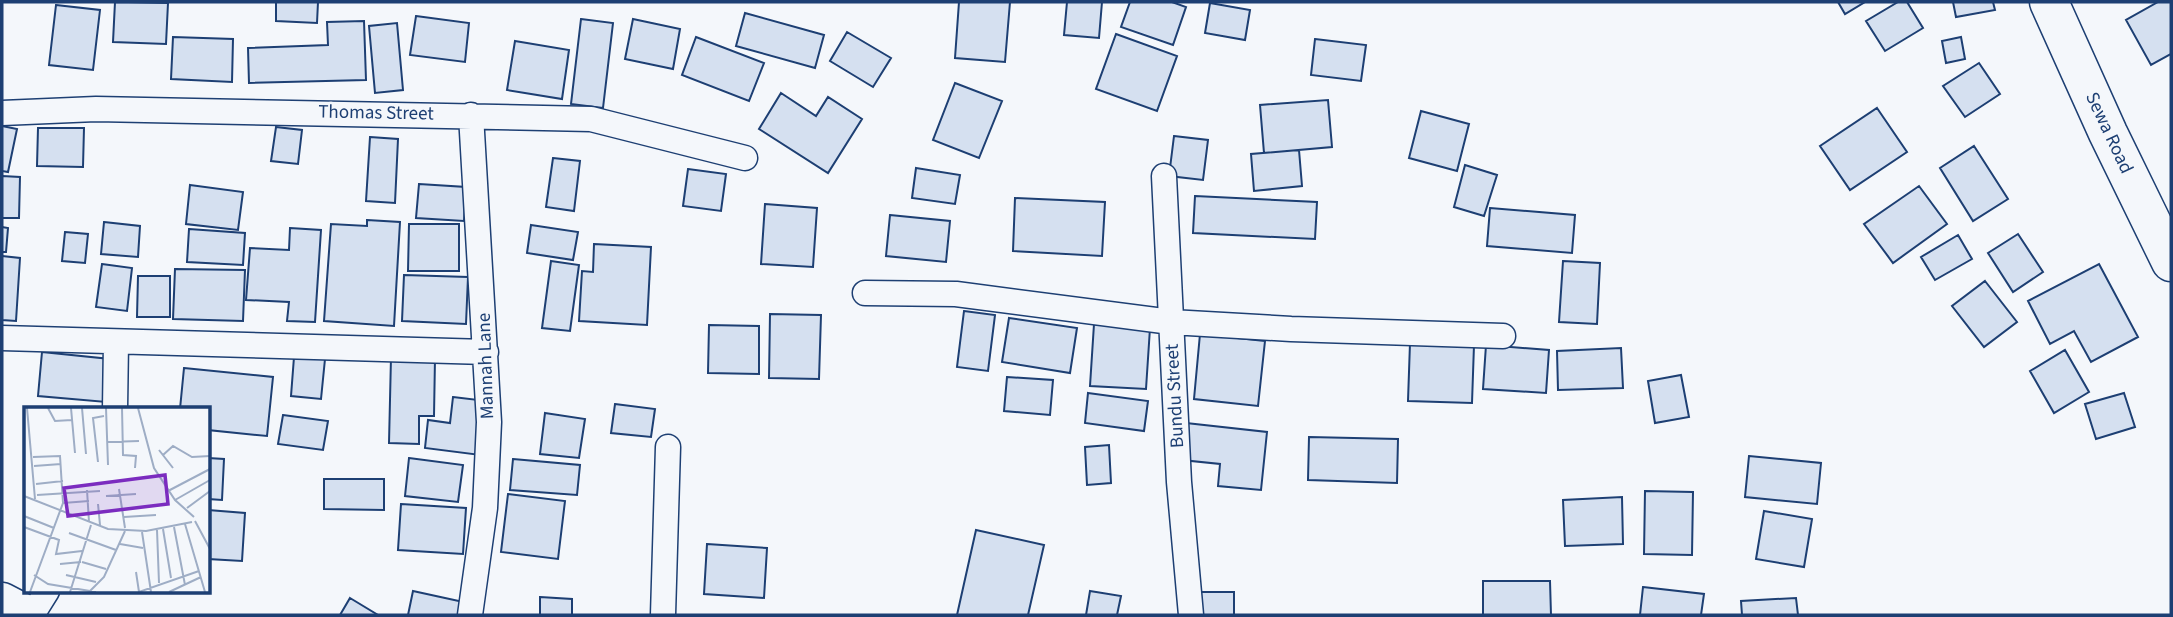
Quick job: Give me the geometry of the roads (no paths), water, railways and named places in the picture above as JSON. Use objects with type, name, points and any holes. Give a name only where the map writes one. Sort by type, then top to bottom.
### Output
[{"type":"main road","name":"Sewa Road","points":[[2049,2],[2108,133],[2171,262]]},
{"type":"main road","points":[[2,602],[30,615]]},
{"type":"street","name":"Thomas Street","points":[[2,113],[96,109],[591,119],[746,158]]},
{"type":"street","name":"Mannah Lane","points":[[470,615],[485,508],[489,422],[471,115]]},
{"type":"street","name":"Bundu Street","points":[[1164,176],[1179,482],[1191,615]]},
{"type":"street","points":[[865,293],[956,294],[1171,322],[1503,336]]},
{"type":"street","points":[[2,338],[486,352]]},
{"type":"street","points":[[115,407],[116,342]]},
{"type":"street","points":[[663,615],[668,447]]},
{"type":"street","points":[[30,615],[46,592]]}]
